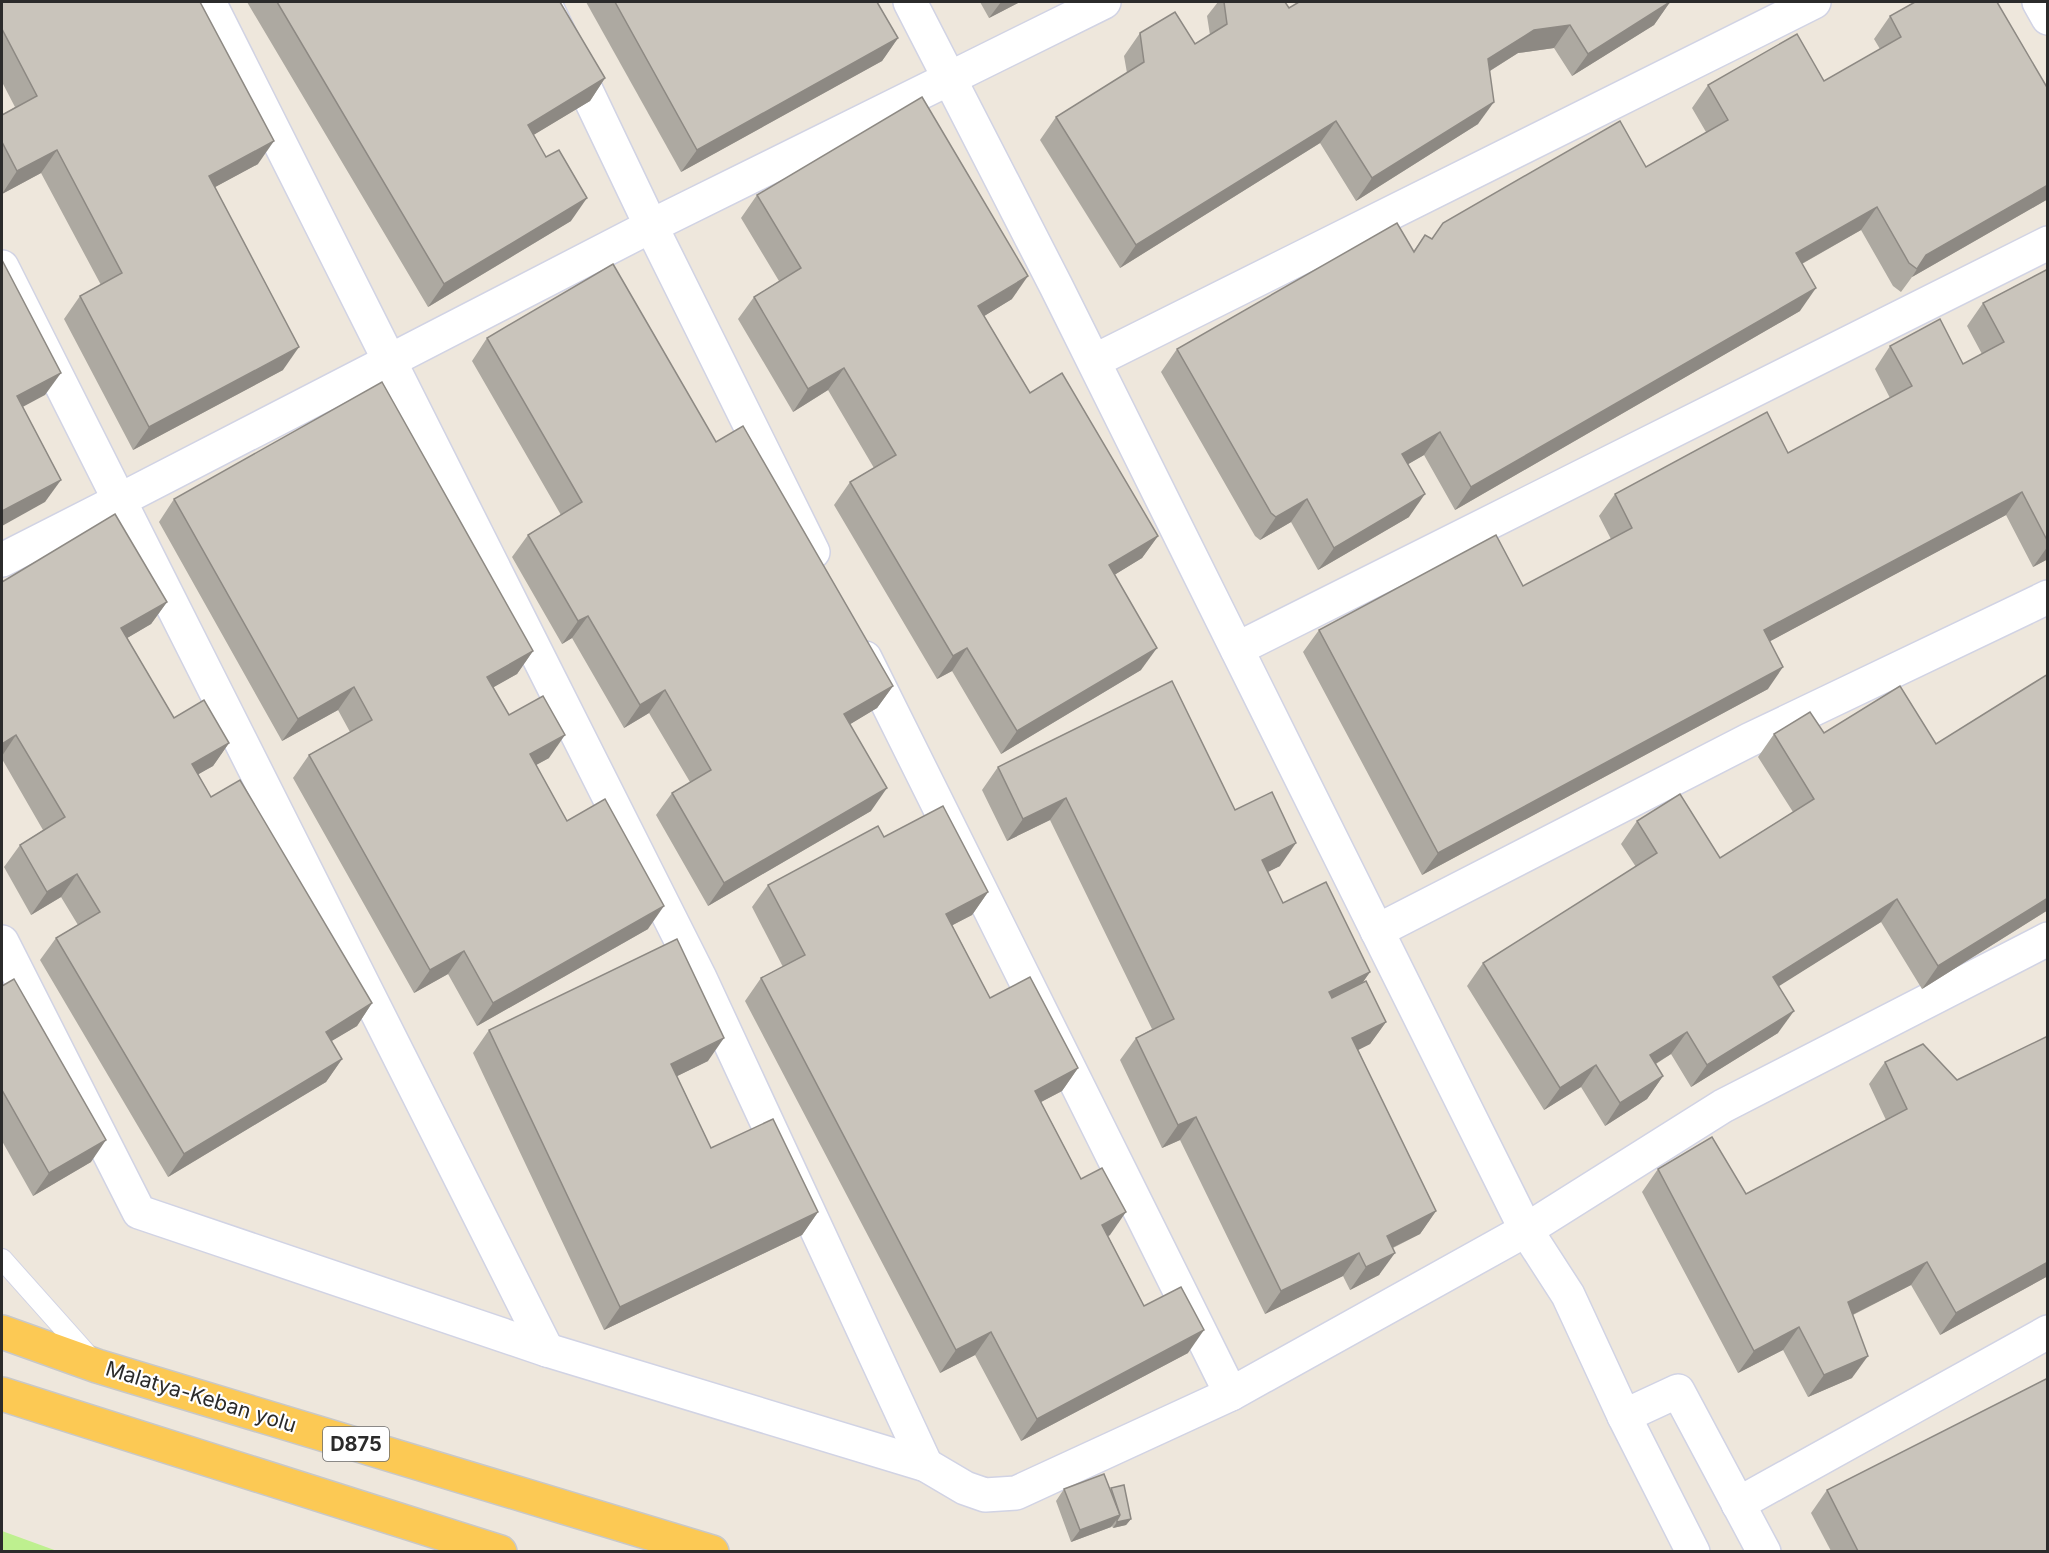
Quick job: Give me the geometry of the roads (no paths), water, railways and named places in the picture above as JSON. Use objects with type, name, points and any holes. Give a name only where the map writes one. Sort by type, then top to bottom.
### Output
[{"type":"highway","name":"Malatya-Keban yolu","points":[[2,1332],[97,1366],[712,1551]]},
{"type":"highway","points":[[2,1394],[501,1551]]},
{"type":"street","points":[[209,2],[700,978],[926,1466]]},
{"type":"street","points":[[544,2],[651,226],[826,580]]},
{"type":"street","points":[[910,2],[1094,361],[1526,1230],[1568,1295],[1624,1416],[1693,1551]]},
{"type":"street","points":[[2,560],[651,226],[1104,2]]},
{"type":"street","points":[[1094,361],[1814,2]]},
{"type":"street","points":[[2039,2],[2048,18]]},
{"type":"street","points":[[1237,649],[2048,243]]},
{"type":"street","points":[[2,267],[548,1350]]},
{"type":"street","points":[[1377,931],[1749,740],[2048,597]]},
{"type":"street","points":[[853,633],[1231,1394]]},
{"type":"street","points":[[2,942],[140,1212],[548,1350],[926,1466],[965,1488],[985,1495],[1016,1493],[1231,1394],[1526,1230],[1723,1106],[2048,939]]},
{"type":"street","points":[[1738,1504],[2048,1332]]},
{"type":"street","points":[[1624,1416],[1678,1391],[1764,1551]]},
{"type":"lane","points":[[2,1259],[97,1366]]}]
